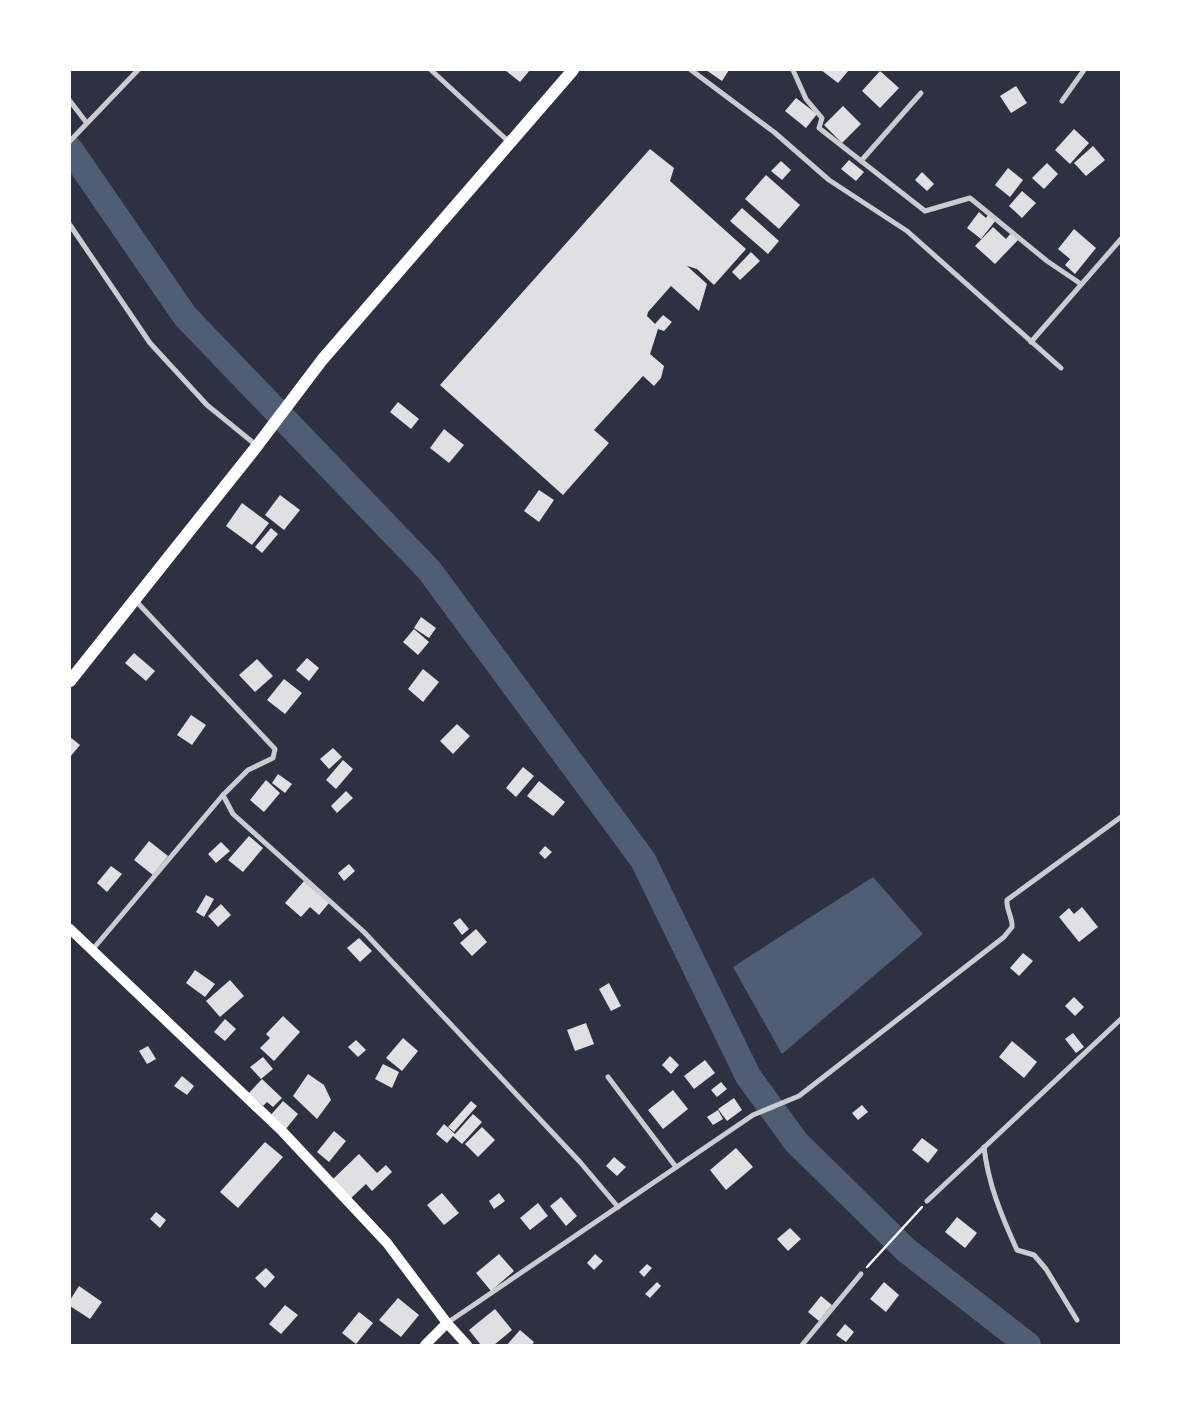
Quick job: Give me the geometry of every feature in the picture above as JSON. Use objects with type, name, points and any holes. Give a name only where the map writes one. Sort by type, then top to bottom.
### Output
[{"type":"main road","points":[[70,680],[260,442],[322,360],[511,144],[573,70]]},
{"type":"main road","points":[[70,929],[282,1130],[387,1243],[447,1323],[467,1345]]},
{"type":"main road","points":[[425,1345],[447,1323]]},
{"type":"street","points":[[70,141],[86,122],[138,70]]},
{"type":"street","points":[[431,70],[511,144]]},
{"type":"street","points":[[691,70],[774,132],[829,180],[906,231],[1061,368]]},
{"type":"street","points":[[793,70],[806,99],[822,118],[819,128],[925,211],[970,198],[1047,261],[1081,284]]},
{"type":"street","points":[[1062,101],[1084,70]]},
{"type":"street","points":[[861,161],[922,93]]},
{"type":"street","points":[[70,101],[86,122]]},
{"type":"street","points":[[70,225],[150,343],[207,405],[260,442]]},
{"type":"street","points":[[1031,342],[1121,239]]},
{"type":"street","points":[[93,949],[223,795],[248,770],[273,758],[275,748],[135,600]]},
{"type":"street","points":[[223,795],[233,814],[364,932],[580,1162],[618,1207]]},
{"type":"street","points":[[447,1323],[753,1115],[799,1096],[1004,937],[1012,928],[1013,920],[1006,906],[1007,900],[1121,817]]},
{"type":"street","points":[[927,1201],[1121,1019]]},
{"type":"street","points":[[608,1077],[676,1167]]},
{"type":"street","points":[[984,1147],[990,1180],[1000,1213],[1017,1250],[1034,1255],[1046,1269],[1077,1320]]},
{"type":"street","points":[[802,1345],[861,1274]]},
{"type":"path","points":[[861,1274],[927,1201]]},
{"type":"water","points":[[873,877],[923,934],[782,1054],[733,967]]},
{"type":"building","points":[[505,70],[530,70],[520,82]]},
{"type":"building","points":[[706,70],[729,70],[722,81]]},
{"type":"building","points":[[821,70],[849,70],[838,83]]},
{"type":"building","points":[[880,71],[899,88],[880,108],[862,91]]},
{"type":"building","points":[[1016,86],[1027,103],[1011,113],[1000,96]]},
{"type":"building","points":[[796,98],[817,114],[806,128],[785,111]]},
{"type":"building","points":[[843,106],[861,124],[842,143],[824,125]]},
{"type":"building","points":[[1074,129],[1089,143],[1070,164],[1055,150]]},
{"type":"building","points":[[1093,146],[1105,160],[1086,176],[1074,163]]},
{"type":"building","points":[[650,149],[674,168],[670,181],[746,249],[714,285],[697,269],[687,266],[707,284],[699,311],[671,286],[648,312],[647,316],[655,324],[663,315],[672,322],[664,331],[658,329],[650,354],[664,366],[661,378],[654,386],[643,376],[594,430],[609,443],[563,495],[440,385]]},
{"type":"building","points":[[849,160],[864,172],[856,181],[841,169]]},
{"type":"building","points":[[781,161],[791,170],[782,180],[771,171]]},
{"type":"building","points":[[1047,163],[1058,174],[1044,189],[1032,178]]},
{"type":"building","points":[[1008,168],[1023,180],[1010,197],[995,185]]},
{"type":"building","points":[[922,172],[934,184],[927,191],[915,180]]},
{"type":"building","points":[[766,175],[800,205],[779,229],[745,199]]},
{"type":"building","points":[[1022,191],[1036,203],[1022,218],[1009,206]]},
{"type":"building","points":[[742,208],[779,241],[768,254],[730,221]]},
{"type":"building","points":[[979,212],[986,218],[988,215],[996,220],[981,239],[967,228]]},
{"type":"building","points":[[993,227],[1006,239],[1011,233],[1018,240],[995,264],[975,246]]},
{"type":"building","points":[[1074,229],[1096,248],[1075,274],[1065,265],[1070,259],[1058,249]]},
{"type":"building","points":[[751,252],[760,261],[740,280],[732,272]]},
{"type":"building","points":[[398,402],[419,419],[411,429],[390,412]]},
{"type":"building","points":[[444,429],[464,445],[449,463],[430,448]]},
{"type":"building","points":[[539,490],[554,500],[539,522],[524,511]]},
{"type":"building","points":[[280,495],[300,510],[284,530],[265,515]]},
{"type":"building","points":[[242,503],[269,523],[252,545],[226,526]]},
{"type":"building","points":[[271,528],[278,534],[262,553],[255,547]]},
{"type":"building","points":[[421,617],[436,628],[429,638],[414,628]]},
{"type":"building","points":[[414,629],[429,642],[418,655],[403,642]]},
{"type":"building","points":[[134,653],[155,671],[146,681],[125,663]]},
{"type":"building","points":[[307,658],[319,668],[309,681],[296,670]]},
{"type":"building","points":[[257,659],[273,676],[255,692],[239,675]]},
{"type":"building","points":[[423,669],[439,682],[423,702],[408,689]]},
{"type":"building","points":[[284,679],[302,693],[285,714],[267,700]]},
{"type":"building","points":[[191,715],[206,725],[192,745],[177,735]]},
{"type":"building","points":[[457,724],[470,736],[453,754],[440,741]]},
{"type":"building","points":[[70,737],[80,745],[70,757]]},
{"type":"building","points":[[333,748],[342,757],[329,769],[320,759]]},
{"type":"building","points":[[343,760],[353,769],[336,789],[326,780]]},
{"type":"building","points":[[523,767],[534,776],[516,797],[506,788]]},
{"type":"building","points":[[278,774],[292,784],[285,793],[272,783]]},
{"type":"building","points":[[266,780],[280,793],[264,812],[250,800]]},
{"type":"building","points":[[539,781],[565,802],[553,816],[527,796]]},
{"type":"building","points":[[346,791],[353,798],[337,813],[331,806]]},
{"type":"building","points":[[249,836],[263,848],[243,872],[228,860]]},
{"type":"building","points":[[149,841],[168,856],[153,875],[134,860]]},
{"type":"building","points":[[221,842],[230,851],[216,863],[208,854]]},
{"type":"building","points":[[545,846],[552,852],[545,859],[539,853]]},
{"type":"building","points":[[349,864],[355,871],[344,881],[338,873]]},
{"type":"building","points":[[111,866],[122,874],[107,892],[97,883]]},
{"type":"building","points":[[304,881],[329,903],[319,915],[310,907],[301,917],[285,903]]},
{"type":"building","points":[[206,895],[214,899],[204,917],[196,912]]},
{"type":"building","points":[[221,904],[231,915],[218,927],[208,916]]},
{"type":"building","points":[[1082,907],[1098,927],[1079,942],[1059,917],[1069,908],[1074,914]]},
{"type":"building","points":[[460,918],[469,929],[462,935],[453,923]]},
{"type":"building","points":[[476,929],[487,942],[472,956],[460,943]]},
{"type":"building","points":[[359,938],[372,951],[360,962],[347,948]]},
{"type":"building","points":[[1023,953],[1033,961],[1019,976],[1010,968]]},
{"type":"building","points":[[195,970],[215,984],[205,997],[186,983]]},
{"type":"building","points":[[230,980],[244,996],[220,1017],[206,1001]]},
{"type":"building","points":[[609,983],[621,1006],[611,1011],[599,989]]},
{"type":"building","points":[[1074,997],[1084,1007],[1075,1016],[1065,1006]]},
{"type":"building","points":[[283,1016],[300,1032],[274,1061],[260,1048],[270,1038],[266,1034]]},
{"type":"building","points":[[225,1019],[236,1029],[225,1041],[214,1032]]},
{"type":"building","points":[[586,1023],[594,1044],[575,1051],[567,1030]]},
{"type":"building","points":[[1073,1033],[1084,1047],[1076,1053],[1065,1039]]},
{"type":"building","points":[[403,1038],[418,1051],[402,1071],[386,1058]]},
{"type":"building","points":[[356,1040],[366,1050],[358,1057],[348,1047]]},
{"type":"building","points":[[1012,1041],[1037,1062],[1024,1078],[999,1057]]},
{"type":"building","points":[[148,1046],[156,1059],[147,1064],[139,1051]]},
{"type":"building","points":[[670,1056],[679,1065],[671,1074],[662,1065]]},
{"type":"building","points":[[263,1057],[273,1069],[261,1079],[250,1067]]},
{"type":"building","points":[[705,1060],[715,1073],[694,1089],[684,1076]]},
{"type":"building","points":[[383,1064],[399,1072],[392,1088],[375,1079]]},
{"type":"building","points":[[308,1074],[324,1085],[331,1100],[317,1119],[293,1096]]},
{"type":"building","points":[[182,1076],[194,1086],[187,1095],[174,1086]]},
{"type":"building","points":[[262,1079],[282,1098],[273,1107],[267,1102],[263,1106],[249,1093]]},
{"type":"building","points":[[721,1082],[727,1089],[717,1097],[711,1090]]},
{"type":"building","points":[[673,1090],[688,1109],[663,1129],[648,1110]]},
{"type":"building","points":[[734,1098],[742,1110],[727,1121],[718,1109]]},
{"type":"building","points":[[283,1101],[298,1114],[285,1130],[269,1117]]},
{"type":"building","points":[[471,1101],[477,1106],[454,1132],[448,1127]]},
{"type":"building","points":[[862,1105],[868,1112],[858,1120],[852,1113]]},
{"type":"building","points":[[718,1110],[723,1119],[713,1125],[707,1117]]},
{"type":"building","points":[[473,1114],[482,1122],[462,1144],[453,1136],[447,1143],[436,1134],[444,1124],[455,1134]]},
{"type":"building","points":[[482,1127],[495,1140],[478,1157],[465,1144]]},
{"type":"building","points":[[334,1131],[346,1141],[329,1162],[317,1152]]},
{"type":"building","points":[[922,1138],[938,1150],[928,1163],[912,1150]]},
{"type":"building","points":[[265,1142],[283,1157],[238,1208],[220,1192]]},
{"type":"building","points":[[736,1148],[753,1167],[726,1190],[710,1170]]},
{"type":"building","points":[[359,1154],[377,1173],[386,1165],[392,1172],[372,1191],[366,1184],[350,1199],[332,1180]]},
{"type":"building","points":[[614,1157],[626,1167],[617,1176],[606,1166]]},
{"type":"building","points":[[442,1193],[459,1213],[444,1225],[427,1205]]},
{"type":"building","points":[[499,1193],[505,1201],[494,1209],[489,1201]]},
{"type":"building","points":[[561,1197],[577,1216],[566,1226],[550,1206]]},
{"type":"building","points":[[538,1203],[548,1216],[530,1230],[520,1218]]},
{"type":"building","points":[[156,1212],[166,1220],[160,1228],[150,1219]]},
{"type":"building","points":[[957,1217],[977,1233],[965,1248],[945,1232]]},
{"type":"building","points":[[790,1228],[801,1239],[788,1251],[777,1239]]},
{"type":"building","points":[[499,1254],[514,1271],[491,1291],[476,1273]]},
{"type":"building","points":[[595,1254],[603,1261],[594,1270],[587,1263]]},
{"type":"building","points":[[647,1264],[652,1268],[644,1277],[639,1272]]},
{"type":"building","points":[[266,1268],[275,1277],[265,1288],[255,1278]]},
{"type":"building","points":[[657,1282],[661,1286],[650,1298],[645,1294]]},
{"type":"building","points":[[884,1282],[899,1295],[886,1312],[870,1299]]},
{"type":"building","points":[[79,1286],[102,1302],[90,1319],[70,1306],[70,1300]]},
{"type":"building","points":[[821,1296],[832,1305],[819,1321],[808,1312]]},
{"type":"building","points":[[398,1298],[419,1315],[401,1337],[379,1320]]},
{"type":"building","points":[[285,1305],[298,1315],[281,1334],[269,1324]]},
{"type":"building","points":[[495,1309],[512,1330],[494,1345],[481,1345],[469,1330]]},
{"type":"building","points":[[359,1312],[373,1323],[356,1344],[342,1333]]},
{"type":"building","points":[[845,1324],[854,1332],[846,1342],[836,1335]]},
{"type":"building","points":[[520,1330],[534,1342],[532,1345],[507,1345]]},
{"type":"waterway","points":[[70,149],[185,316],[429,570],[643,860],[748,1076],[796,1142],[906,1250],[1028,1345]]}]
